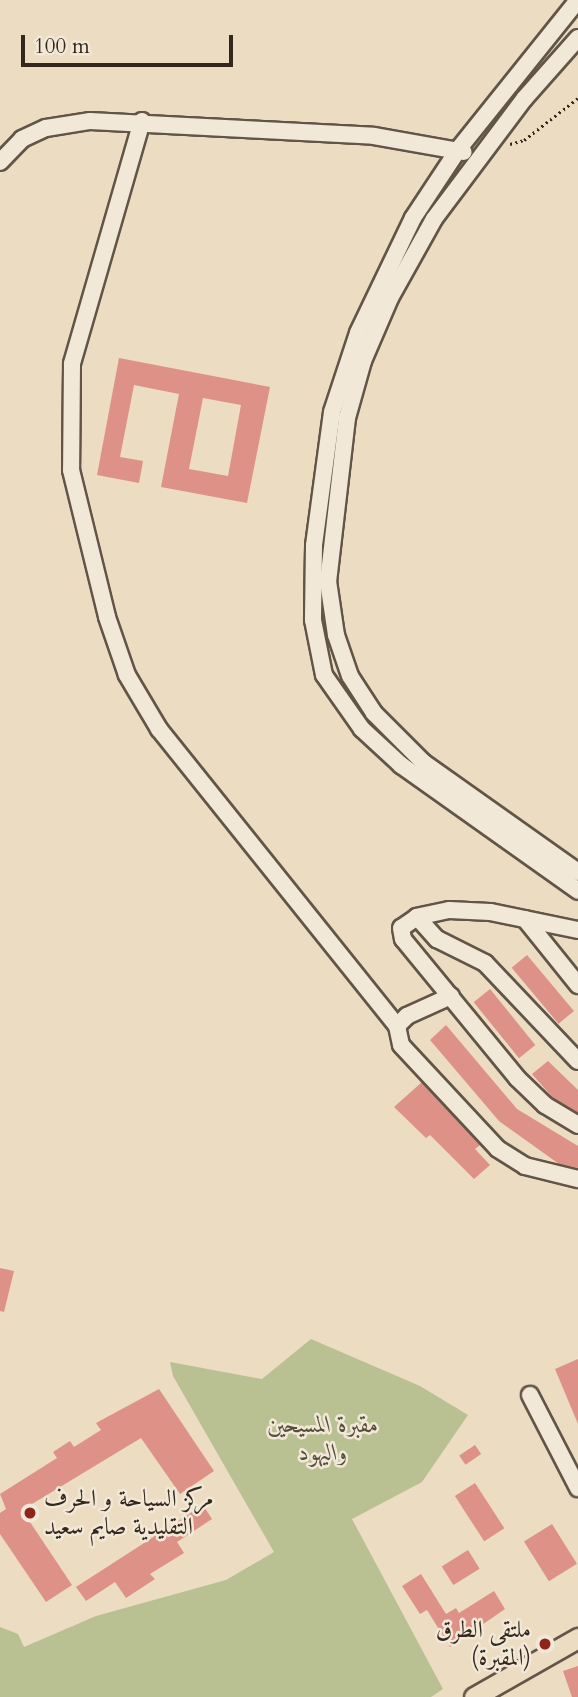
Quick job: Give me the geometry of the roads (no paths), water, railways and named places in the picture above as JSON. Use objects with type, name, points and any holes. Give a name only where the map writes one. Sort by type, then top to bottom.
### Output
[{"type":"main road","points":[[474,1697],[496,1691],[578,1638]]},
{"type":"street","points":[[578,1],[458,150],[407,230],[358,332],[332,412],[314,546],[313,620],[324,675],[362,729],[401,765],[578,891]]},
{"type":"street","points":[[578,38],[482,155],[434,219],[390,298],[363,361],[337,484],[328,581],[334,622],[350,676],[374,713],[424,763],[578,872]]},
{"type":"street","points":[[142,121],[72,364],[71,470],[107,617],[127,675],[159,729],[397,1026],[401,1045],[415,1063],[498,1149],[526,1166],[578,1179]]},
{"type":"street","points":[[0,162],[22,139],[46,128],[142,121],[374,136],[482,155]]},
{"type":"street","points":[[578,930],[525,919],[449,911],[417,917],[401,928],[403,939],[517,1078],[545,1105],[578,1125]]},
{"type":"street","points":[[417,917],[436,939],[485,963],[578,1061]]},
{"type":"street","points":[[525,919],[578,985]]},
{"type":"street","points":[[397,1026],[407,1016],[451,996]]},
{"type":"street","points":[[530,1395],[578,1488]]},
{"type":"place","name":"مركز السياحة و الحرف التقليدية صايم سعيد","points":[[30,1513]]},
{"type":"place","name":"ملتقى الطرق (المقبرة)","points":[[545,1644]]},
{"type":"park label","name":"مقبرة المسيحين واليهود","points":[[323,1439]]}]
